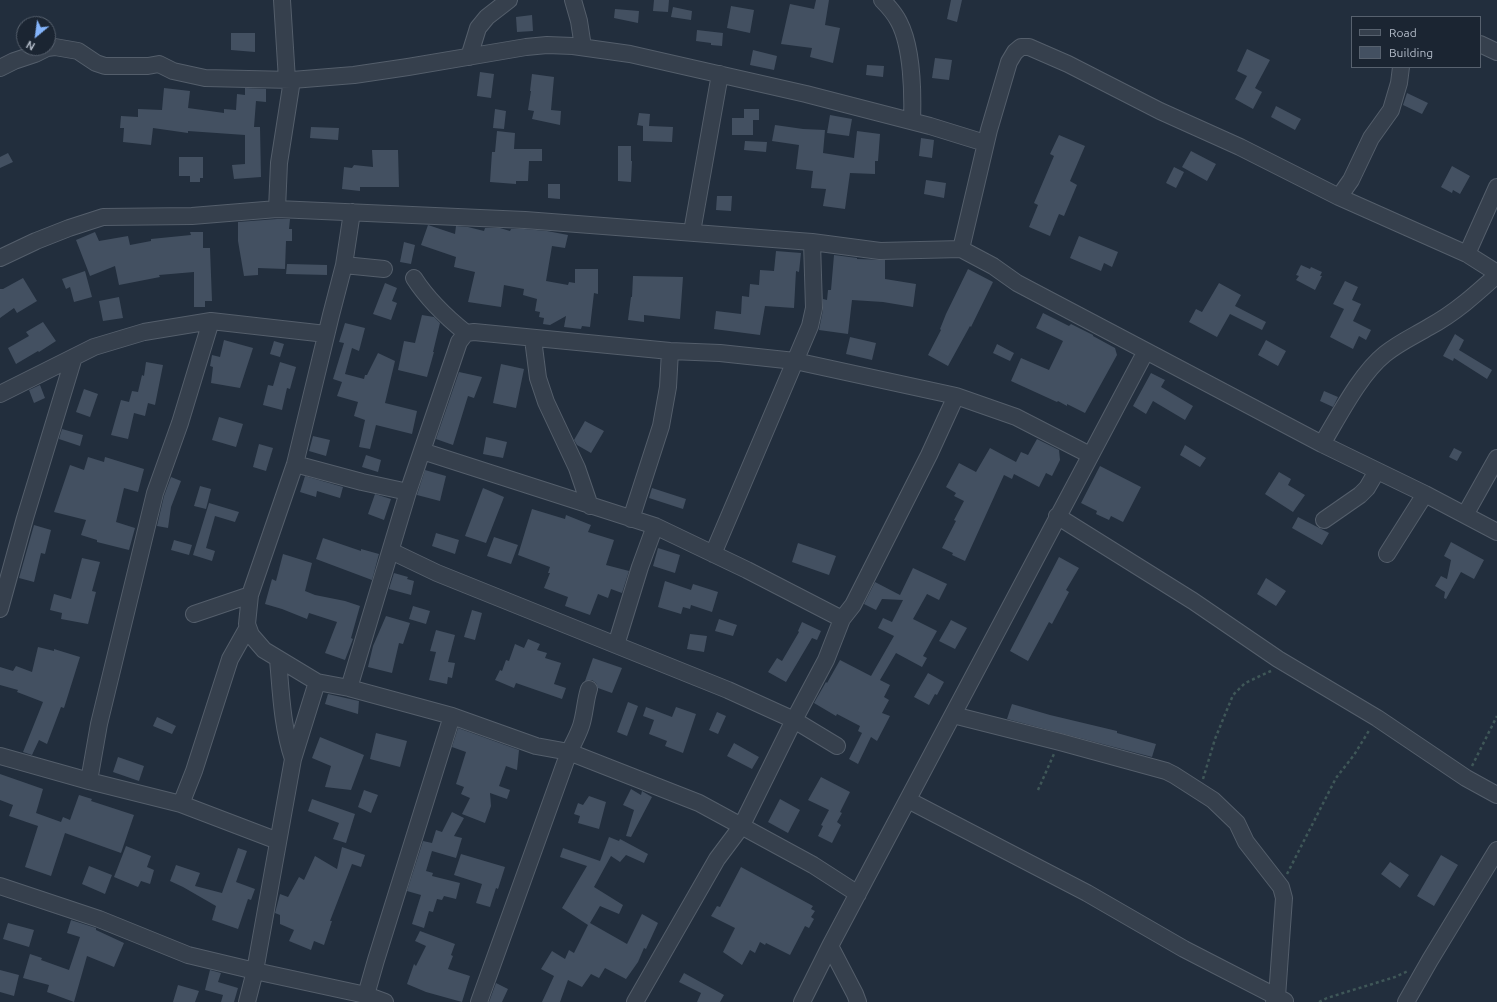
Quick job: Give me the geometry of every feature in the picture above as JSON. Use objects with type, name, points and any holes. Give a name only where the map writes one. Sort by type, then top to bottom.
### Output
[{"type":"street","points":[[277,209],[279,163],[290,80],[282,0]]},
{"type":"street","points":[[469,57],[478,28],[486,17],[509,0]]},
{"type":"street","points":[[572,0],[579,21],[583,47]]},
{"type":"street","points":[[882,0],[890,8],[900,23],[906,45],[910,64],[912,121]]},
{"type":"street","points":[[1481,44],[1497,52]]},
{"type":"street","points":[[0,68],[47,48],[55,47],[78,51],[96,63],[105,66],[148,66],[159,64],[173,71],[205,78],[290,80],[354,75],[540,46],[583,47],[630,54],[806,94],[912,121],[985,143]]},
{"type":"street","points":[[961,249],[985,143],[1009,62],[1015,52],[1021,47],[1030,47],[1240,147],[1339,197],[1467,254],[1497,274],[1476,294],[1454,311],[1429,327],[1405,339],[1384,355],[1359,382],[1322,444]]},
{"type":"street","points":[[1339,197],[1351,180],[1371,138],[1391,110],[1399,83],[1401,68]]},
{"type":"street","points":[[692,232],[720,74]]},
{"type":"street","points":[[1467,254],[1497,187]]},
{"type":"street","points":[[0,258],[36,241],[103,217],[192,216],[277,209],[525,220],[812,242],[880,250],[961,249],[993,266],[1017,283],[1322,444],[1425,494],[1497,532]]},
{"type":"street","points":[[352,212],[344,265],[295,464],[250,595],[248,627],[251,635],[264,650],[317,682],[349,688],[452,716],[536,746],[569,752],[699,803],[813,865],[858,894]]},
{"type":"street","points":[[713,554],[808,332],[814,308],[812,242]]},
{"type":"street","points":[[344,265],[384,270]]},
{"type":"street","points":[[414,278],[423,292],[436,307],[466,333]]},
{"type":"street","points":[[0,394],[94,347],[144,332],[211,321],[326,334]]},
{"type":"street","points":[[89,781],[99,724],[155,492],[180,423],[211,321]]},
{"type":"street","points":[[349,688],[408,492],[458,342],[466,333],[474,332],[533,339],[670,351],[720,353],[795,361],[956,396],[1016,417],[1090,455]]},
{"type":"street","points":[[533,339],[538,378],[546,402],[577,468],[590,506]]},
{"type":"street","points":[[631,519],[661,426],[668,387],[670,351]]},
{"type":"street","points":[[802,1002],[830,946],[1057,516],[1146,351]]},
{"type":"street","points":[[0,609],[24,518],[74,357]]},
{"type":"street","points":[[635,1002],[717,859],[741,827],[794,720],[826,660],[842,620],[853,605],[930,455],[956,396]]},
{"type":"street","points":[[422,451],[655,526],[790,591],[842,620]]},
{"type":"street","points":[[1465,515],[1497,458]]},
{"type":"street","points":[[295,464],[362,482],[408,492]]},
{"type":"street","points":[[1324,520],[1360,495],[1367,488],[1377,471]]},
{"type":"street","points":[[1387,554],[1425,494]]},
{"type":"street","points":[[1057,516],[1193,601],[1281,660],[1377,718],[1466,778],[1497,795]]},
{"type":"street","points":[[616,645],[640,567],[655,526]]},
{"type":"street","points":[[391,551],[437,573],[728,690],[794,720],[837,746]]},
{"type":"street","points":[[194,614],[250,595]]},
{"type":"street","points":[[181,804],[194,771],[230,659],[248,627]]},
{"type":"street","points":[[278,659],[282,715],[286,740],[293,759]]},
{"type":"street","points":[[247,1002],[255,971],[293,759],[317,682]]},
{"type":"street","points":[[478,1002],[569,752],[582,725],[585,700],[590,689]]},
{"type":"street","points":[[908,800],[1087,893],[1184,949],[1279,1000],[1284,898],[1281,887],[1246,842],[1237,822],[1220,806],[1200,791],[1166,771],[953,715]]},
{"type":"street","points":[[366,995],[452,716]]},
{"type":"street","points":[[0,756],[89,781],[181,804],[278,841]]},
{"type":"street","points":[[1406,1002],[1497,850]]},
{"type":"street","points":[[0,886],[100,919],[188,955],[366,995],[385,1002]]},
{"type":"street","points":[[830,946],[858,1002]]},
{"type":"path","points":[[1200,791],[1215,738],[1233,695],[1245,683],[1271,671],[1281,660]]},
{"type":"path","points":[[1466,778],[1497,716]]},
{"type":"path","points":[[1281,887],[1336,778],[1354,755],[1377,718]]},
{"type":"path","points":[[1038,790],[1060,742]]},
{"type":"path","points":[[1319,1002],[1327,998],[1395,977],[1409,970]]},
{"type":"building","points":[[654,0],[669,0],[668,12],[653,11]]},
{"type":"building","points":[[816,0],[829,0],[825,25],[840,28],[833,63],[810,57],[812,48],[781,44],[790,4],[814,9]]},
{"type":"building","points":[[951,0],[962,0],[957,22],[947,19]]},
{"type":"building","points":[[731,6],[754,10],[750,33],[727,28]]},
{"type":"building","points":[[673,7],[692,11],[691,20],[671,17]]},
{"type":"building","points":[[615,9],[639,11],[638,23],[614,18]]},
{"type":"building","points":[[532,15],[533,31],[517,32],[516,17]]},
{"type":"building","points":[[697,30],[723,33],[722,46],[696,41]]},
{"type":"building","points":[[231,33],[255,33],[255,52],[231,50]]},
{"type":"building","points":[[1247,49],[1270,60],[1255,88],[1262,92],[1253,109],[1235,99],[1247,76],[1237,71]]},
{"type":"building","points":[[753,50],[777,56],[774,70],[750,65]]},
{"type":"building","points":[[935,58],[952,60],[949,80],[932,78]]},
{"type":"building","points":[[867,65],[884,66],[883,77],[866,75]]},
{"type":"building","points":[[480,72],[494,74],[491,98],[477,96]]},
{"type":"building","points":[[532,74],[554,77],[551,110],[561,111],[560,125],[532,119],[534,111],[528,110]]},
{"type":"building","points":[[164,88],[190,91],[188,108],[224,113],[224,109],[236,110],[237,94],[245,95],[245,88],[266,89],[266,102],[256,101],[254,127],[260,127],[261,177],[234,179],[232,165],[245,164],[245,135],[188,131],[188,133],[153,128],[151,145],[123,142],[124,128],[120,128],[121,116],[138,117],[138,109],[162,110]]},
{"type":"building","points":[[1407,93],[1428,103],[1422,114],[1403,105]]},
{"type":"building","points":[[1276,106],[1301,119],[1295,130],[1271,117]]},
{"type":"building","points":[[495,109],[506,111],[504,129],[493,128]]},
{"type":"building","points":[[744,109],[759,109],[759,120],[753,120],[753,135],[732,135],[732,118],[744,118]]},
{"type":"building","points":[[639,113],[650,114],[649,126],[673,127],[672,142],[643,141],[643,126],[637,125]]},
{"type":"building","points":[[830,115],[852,119],[849,136],[827,133]]},
{"type":"building","points":[[775,125],[825,130],[823,153],[854,158],[857,131],[880,134],[878,161],[875,161],[875,174],[850,173],[845,209],[823,206],[826,189],[811,188],[813,171],[796,169],[799,145],[772,141]]},
{"type":"building","points":[[311,127],[339,128],[338,140],[310,138]]},
{"type":"building","points":[[497,131],[515,133],[514,149],[542,149],[542,161],[529,161],[528,181],[516,181],[516,184],[490,182],[492,152],[495,152]]},
{"type":"building","points":[[1059,135],[1085,146],[1070,181],[1077,185],[1064,216],[1059,214],[1050,236],[1029,227],[1038,205],[1034,203],[1054,156],[1050,154]]},
{"type":"building","points":[[921,138],[934,140],[932,158],[919,156]]},
{"type":"building","points":[[745,141],[767,142],[766,152],[744,150]]},
{"type":"building","points":[[618,146],[631,146],[631,182],[618,181]]},
{"type":"building","points":[[372,150],[398,150],[399,187],[360,187],[360,191],[342,189],[344,167],[352,168],[354,165],[373,167]]},
{"type":"building","points":[[1191,151],[1216,164],[1207,181],[1182,167]]},
{"type":"building","points":[[8,153],[13,162],[0,168],[0,157]]},
{"type":"building","points":[[179,157],[203,157],[203,178],[200,178],[200,182],[190,182],[190,176],[179,176]]},
{"type":"building","points":[[1452,166],[1470,176],[1460,194],[1453,190],[1452,193],[1441,187]]},
{"type":"building","points":[[1174,167],[1184,172],[1176,188],[1166,183]]},
{"type":"building","points":[[926,180],[946,183],[944,198],[924,194]]},
{"type":"building","points":[[548,184],[560,184],[560,199],[548,198]]},
{"type":"building","points":[[717,196],[732,196],[731,211],[716,210]]},
{"type":"building","points":[[290,219],[289,229],[292,229],[292,241],[286,241],[285,269],[258,268],[258,275],[244,276],[238,241],[238,222]]},
{"type":"building","points":[[428,225],[455,234],[456,226],[484,231],[485,228],[500,228],[510,231],[511,229],[524,229],[568,235],[565,248],[552,246],[546,281],[568,285],[569,282],[575,283],[575,269],[598,269],[598,294],[594,293],[590,327],[582,326],[581,329],[564,327],[566,316],[550,325],[543,324],[544,318],[539,317],[540,312],[535,311],[537,299],[523,295],[524,289],[504,285],[501,307],[468,302],[475,272],[454,267],[456,257],[421,245]]},
{"type":"building","points":[[95,232],[99,241],[128,236],[130,245],[151,241],[151,239],[191,235],[190,232],[203,232],[203,248],[210,248],[212,301],[205,301],[205,307],[194,307],[194,272],[159,275],[160,277],[119,285],[115,266],[90,276],[76,240]]},
{"type":"building","points":[[1079,236],[1118,252],[1112,267],[1104,263],[1101,271],[1070,258]]},
{"type":"building","points":[[404,242],[415,245],[411,264],[400,262]]},
{"type":"building","points":[[776,251],[801,253],[799,272],[796,271],[794,308],[765,306],[760,335],[714,329],[716,311],[741,314],[742,296],[749,297],[750,284],[759,285],[760,270],[774,271]]},
{"type":"building","points":[[834,255],[857,259],[885,260],[885,279],[916,284],[913,307],[883,302],[852,300],[848,334],[819,330],[823,310],[823,299],[827,300],[828,290],[831,290]]},
{"type":"building","points":[[287,264],[327,265],[327,275],[286,274]]},
{"type":"building","points":[[1301,265],[1310,269],[1311,267],[1322,272],[1320,276],[1322,276],[1315,290],[1296,280],[1299,276],[1296,275]]},
{"type":"building","points":[[968,269],[993,282],[971,327],[970,326],[948,366],[928,355],[941,330],[940,329],[946,314]]},
{"type":"building","points":[[85,271],[92,297],[74,302],[70,287],[66,289],[62,279]]},
{"type":"building","points":[[633,276],[683,277],[680,319],[644,315],[644,322],[628,320],[632,297]]},
{"type":"building","points":[[23,278],[37,301],[17,313],[14,308],[0,318],[0,289],[3,289]]},
{"type":"building","points":[[1345,281],[1358,287],[1352,300],[1361,304],[1353,321],[1371,330],[1366,340],[1359,336],[1353,349],[1330,337],[1344,309],[1333,304]]},
{"type":"building","points":[[385,283],[397,288],[392,301],[397,303],[391,320],[373,314]]},
{"type":"building","points":[[1219,283],[1241,295],[1235,306],[1266,322],[1262,330],[1230,314],[1217,337],[1189,322],[1196,309],[1202,312]]},
{"type":"building","points":[[119,297],[123,318],[103,321],[99,301]]},
{"type":"building","points":[[1043,313],[1069,326],[1071,324],[1115,348],[1117,355],[1085,413],[1011,381],[1021,358],[1049,370],[1063,341],[1036,328]]},
{"type":"building","points":[[422,315],[434,317],[440,323],[427,377],[398,370],[404,341],[415,343]]},
{"type":"building","points":[[43,322],[56,341],[16,364],[8,348],[29,336],[26,332]]},
{"type":"building","points":[[345,323],[365,328],[359,351],[352,348],[345,374],[364,379],[378,353],[395,361],[385,403],[417,411],[412,434],[376,425],[370,449],[359,447],[365,420],[354,416],[358,402],[337,396],[342,382],[333,379],[344,343],[339,342]]},
{"type":"building","points":[[1455,334],[1464,340],[1459,350],[1492,370],[1487,379],[1454,358],[1453,361],[1443,356]]},
{"type":"building","points":[[850,337],[876,343],[872,360],[846,354]]},
{"type":"building","points":[[224,340],[253,348],[240,388],[211,383],[213,367],[210,366],[212,355],[220,357]]},
{"type":"building","points":[[1266,340],[1286,351],[1278,366],[1258,355]]},
{"type":"building","points":[[274,341],[284,344],[280,357],[270,354]]},
{"type":"building","points":[[997,344],[1014,353],[1010,361],[993,353]]},
{"type":"building","points":[[146,362],[163,365],[155,405],[148,403],[145,416],[134,413],[128,439],[111,435],[121,400],[129,402],[132,391],[138,392],[142,375],[144,376]]},
{"type":"building","points":[[280,362],[296,367],[290,389],[287,388],[282,410],[263,405],[268,385],[273,386]]},
{"type":"building","points":[[501,364],[524,369],[516,408],[493,403]]},
{"type":"building","points":[[459,372],[482,377],[474,398],[468,396],[453,445],[436,439]]},
{"type":"building","points":[[1151,373],[1165,380],[1161,387],[1193,406],[1185,420],[1153,401],[1146,414],[1133,406]]},
{"type":"building","points":[[40,385],[45,398],[34,403],[29,390]]},
{"type":"building","points":[[84,389],[98,394],[90,417],[76,412]]},
{"type":"building","points":[[1324,391],[1338,397],[1333,407],[1320,401]]},
{"type":"building","points":[[219,417],[243,424],[236,447],[212,440]]},
{"type":"building","points":[[585,421],[604,431],[591,453],[577,445],[574,440]]},
{"type":"building","points":[[62,429],[83,435],[80,446],[59,439]]},
{"type":"building","points":[[313,436],[330,440],[326,456],[309,451]]},
{"type":"building","points":[[486,437],[507,442],[503,458],[483,454]]},
{"type":"building","points":[[1037,439],[1059,450],[1060,460],[1052,476],[1046,473],[1039,487],[1014,474],[1012,479],[1004,475],[965,561],[942,548],[956,521],[954,520],[964,501],[954,496],[956,493],[946,487],[959,463],[976,472],[990,448],[1016,462],[1021,452],[1028,455]]},
{"type":"building","points":[[259,444],[273,448],[266,471],[253,467]]},
{"type":"building","points":[[1185,445],[1206,458],[1200,467],[1180,455]]},
{"type":"building","points":[[1454,448],[1462,452],[1457,461],[1449,457]]},
{"type":"building","points":[[366,455],[381,460],[378,472],[362,467]]},
{"type":"building","points":[[88,457],[104,462],[105,457],[144,469],[138,492],[124,488],[116,522],[135,528],[129,550],[97,542],[97,540],[81,535],[86,520],[54,512],[70,465],[84,470]]},
{"type":"building","points":[[1100,466],[1141,487],[1123,522],[1111,516],[1109,520],[1096,514],[1097,511],[1081,503]]},
{"type":"building","points":[[425,470],[446,476],[440,501],[417,495]]},
{"type":"building","points":[[1279,472],[1291,479],[1288,485],[1305,495],[1293,512],[1265,494]]},
{"type":"building","points":[[305,476],[343,487],[340,498],[317,491],[316,497],[300,492]]},
{"type":"building","points":[[171,477],[181,481],[171,507],[168,528],[157,526],[164,496]]},
{"type":"building","points":[[200,486],[211,489],[206,509],[194,506]]},
{"type":"building","points":[[483,488],[504,497],[486,543],[465,536]]},
{"type":"building","points":[[652,488],[686,499],[683,509],[649,498]]},
{"type":"building","points":[[375,494],[391,499],[384,520],[368,514]]},
{"type":"building","points":[[209,503],[239,512],[235,522],[215,516],[206,548],[215,551],[212,561],[193,555]]},
{"type":"building","points":[[532,509],[565,519],[566,515],[591,525],[588,532],[614,540],[606,565],[629,571],[622,593],[611,589],[608,598],[598,594],[590,615],[565,606],[568,597],[544,588],[550,573],[548,573],[550,567],[518,555]]},
{"type":"building","points":[[1298,517],[1329,533],[1322,545],[1292,528]]},
{"type":"building","points":[[34,525],[51,530],[45,554],[41,553],[34,582],[19,578]]},
{"type":"building","points":[[436,533],[459,540],[455,554],[432,546]]},
{"type":"building","points":[[494,537],[518,545],[511,564],[487,556]]},
{"type":"building","points":[[323,538],[361,551],[361,549],[379,554],[372,580],[316,559]]},
{"type":"building","points":[[174,540],[192,545],[189,555],[171,550]]},
{"type":"building","points":[[1451,542],[1484,560],[1474,579],[1461,572],[1446,599],[1444,598],[1445,592],[1435,586],[1441,576],[1447,579],[1451,560],[1444,556]]},
{"type":"building","points":[[798,543],[836,556],[829,575],[792,562]]},
{"type":"building","points":[[658,548],[680,555],[675,573],[653,566]]},
{"type":"building","points":[[283,554],[312,563],[305,591],[315,595],[345,601],[360,606],[351,638],[353,639],[345,660],[325,653],[337,622],[309,613],[307,619],[265,604],[272,579],[276,581]]},
{"type":"building","points":[[1059,557],[1079,568],[1066,590],[1069,592],[1052,624],[1049,622],[1028,661],[1010,651]]},
{"type":"building","points":[[82,558],[100,562],[92,591],[96,592],[88,624],[61,619],[62,613],[50,610],[54,594],[71,599]]},
{"type":"building","points":[[913,568],[947,584],[939,600],[927,594],[913,619],[937,631],[923,656],[927,658],[922,667],[896,653],[880,680],[890,685],[884,697],[889,700],[882,713],[890,716],[877,741],[871,737],[858,764],[849,759],[862,733],[858,731],[860,726],[837,714],[836,716],[814,703],[840,660],[871,676],[894,636],[878,628],[883,618],[892,622],[903,600],[882,599],[876,610],[864,604],[875,582],[900,595]]},
{"type":"building","points":[[394,573],[408,577],[407,579],[414,581],[411,595],[389,589]]},
{"type":"building","points":[[1266,578],[1286,591],[1276,606],[1257,594]]},
{"type":"building","points":[[665,581],[691,590],[693,584],[718,592],[712,612],[691,605],[690,609],[683,607],[681,614],[658,607]]},
{"type":"building","points":[[413,606],[430,611],[426,624],[409,619]]},
{"type":"building","points":[[472,610],[482,613],[475,640],[464,637]]},
{"type":"building","points":[[386,616],[410,623],[403,644],[399,643],[392,673],[368,667],[373,646]]},
{"type":"building","points":[[719,619],[737,625],[733,636],[715,631]]},
{"type":"building","points":[[951,620],[967,628],[955,649],[939,641]]},
{"type":"building","points":[[802,622],[821,631],[817,640],[812,638],[786,682],[768,672],[777,658],[782,661],[799,632],[798,631]]},
{"type":"building","points":[[436,630],[455,635],[448,662],[455,663],[452,678],[448,677],[447,684],[429,680],[436,652],[430,651]]},
{"type":"building","points":[[690,634],[707,636],[704,652],[687,649]]},
{"type":"building","points":[[528,639],[540,644],[537,650],[547,653],[545,658],[561,663],[554,684],[566,688],[562,699],[516,683],[514,688],[495,680],[500,670],[502,671],[506,660],[509,661],[515,644],[524,648]]},
{"type":"building","points":[[38,647],[54,651],[54,649],[80,657],[64,708],[61,707],[47,744],[39,740],[32,755],[23,752],[43,702],[17,692],[18,690],[0,685],[0,667],[13,671],[16,666],[32,672]]},
{"type":"building","points":[[593,658],[622,668],[612,693],[598,688],[596,683],[592,680],[585,681]]},
{"type":"building","points":[[928,673],[944,682],[937,695],[935,694],[929,705],[914,697]]},
{"type":"building","points":[[328,694],[359,701],[358,714],[325,704]]},
{"type":"building","points":[[628,702],[638,706],[627,736],[617,732]]},
{"type":"building","points":[[1012,704],[1117,731],[1117,733],[1156,744],[1152,757],[1007,719]]},
{"type":"building","points":[[646,707],[672,717],[676,707],[696,714],[683,753],[665,746],[667,741],[649,734],[654,720],[643,716]]},
{"type":"building","points":[[717,712],[726,716],[718,734],[709,730]]},
{"type":"building","points":[[157,717],[176,726],[172,734],[153,726]]},
{"type":"building","points":[[458,728],[519,750],[517,770],[506,766],[499,786],[510,790],[507,799],[490,793],[491,806],[485,823],[462,814],[470,798],[461,794],[464,787],[456,784],[466,752],[452,747]]},
{"type":"building","points":[[376,733],[407,741],[400,767],[370,759]]},
{"type":"building","points":[[320,737],[364,755],[351,790],[325,787],[331,766],[312,758]]},
{"type":"building","points":[[734,743],[759,757],[752,769],[727,756]]},
{"type":"building","points":[[118,757],[144,766],[139,781],[113,772]]},
{"type":"building","points":[[0,774],[43,789],[36,813],[61,822],[63,817],[70,820],[79,795],[92,799],[91,801],[134,815],[121,853],[65,833],[51,876],[25,867],[38,826],[9,816],[13,805],[0,800]]},
{"type":"building","points":[[821,777],[850,792],[840,812],[842,813],[837,822],[841,825],[832,843],[818,836],[823,826],[821,825],[829,810],[808,800]]},
{"type":"building","points":[[631,789],[641,795],[642,791],[652,797],[631,837],[626,836],[634,810],[623,805]]},
{"type":"building","points":[[364,790],[378,795],[371,813],[358,807]]},
{"type":"building","points":[[589,796],[606,802],[599,829],[578,823],[580,816],[574,814],[578,803],[583,805]]},
{"type":"building","points":[[312,799],[355,814],[346,843],[333,839],[339,823],[308,811]]},
{"type":"building","points":[[780,799],[800,810],[788,833],[768,822]]},
{"type":"building","points":[[452,812],[464,818],[454,836],[462,838],[456,858],[432,851],[426,871],[433,873],[432,876],[460,883],[456,899],[444,896],[442,900],[437,899],[433,912],[429,911],[424,928],[412,924],[421,895],[407,891],[423,841],[432,843],[436,830],[442,832]]},
{"type":"building","points":[[609,837],[619,841],[620,839],[648,854],[644,863],[626,855],[620,862],[611,856],[594,887],[623,905],[619,914],[600,906],[590,923],[627,944],[642,914],[658,923],[646,949],[644,948],[638,962],[626,979],[605,968],[599,978],[591,974],[582,987],[568,980],[560,1002],[542,1002],[554,976],[541,969],[552,951],[565,959],[569,950],[574,953],[588,925],[562,908],[587,866],[560,857],[563,848],[600,861]]},
{"type":"building","points":[[126,846],[151,856],[147,867],[154,870],[150,884],[141,881],[138,887],[114,877]]},
{"type":"building","points":[[342,847],[365,855],[361,867],[352,864],[330,921],[332,921],[324,945],[314,941],[311,950],[289,941],[294,930],[280,924],[280,915],[275,913],[280,894],[288,897],[299,877],[304,880],[315,856],[337,869]]},
{"type":"building","points":[[238,848],[247,851],[236,882],[255,889],[251,900],[248,899],[238,929],[212,920],[216,906],[170,881],[176,865],[200,873],[195,886],[222,893]]},
{"type":"building","points":[[461,854],[505,867],[490,907],[476,903],[482,884],[454,875]]},
{"type":"building","points":[[1441,855],[1458,865],[1434,906],[1417,896]]},
{"type":"building","points":[[1390,862],[1409,875],[1400,888],[1381,874]]},
{"type":"building","points":[[89,866],[112,875],[105,894],[82,884]]},
{"type":"building","points":[[741,867],[813,906],[811,909],[815,911],[811,917],[814,919],[809,928],[805,926],[790,955],[766,943],[765,945],[760,942],[755,953],[750,950],[742,965],[723,952],[735,928],[711,916],[717,906],[720,907]]},
{"type":"building","points":[[71,920],[96,928],[96,930],[124,943],[114,967],[87,956],[74,1002],[47,992],[49,985],[23,978],[30,954],[42,958],[41,960],[69,970],[80,937],[67,933]]},
{"type":"building","points":[[8,923],[34,930],[29,947],[3,939]]},
{"type":"building","points":[[420,931],[455,944],[451,955],[453,956],[448,969],[470,976],[462,1002],[426,992],[407,984],[414,964],[416,966],[426,946],[415,941]]},
{"type":"building","points":[[0,970],[19,975],[14,996],[0,992]]},
{"type":"building","points":[[210,970],[221,973],[218,982],[238,988],[234,1002],[221,1002],[223,995],[205,990]]},
{"type":"building","points":[[684,973],[724,995],[720,1002],[697,1002],[701,993],[679,982]]},
{"type":"building","points":[[496,983],[508,989],[502,1002],[489,1002]]},
{"type":"building","points":[[178,985],[199,991],[195,1002],[173,1002]]}]
